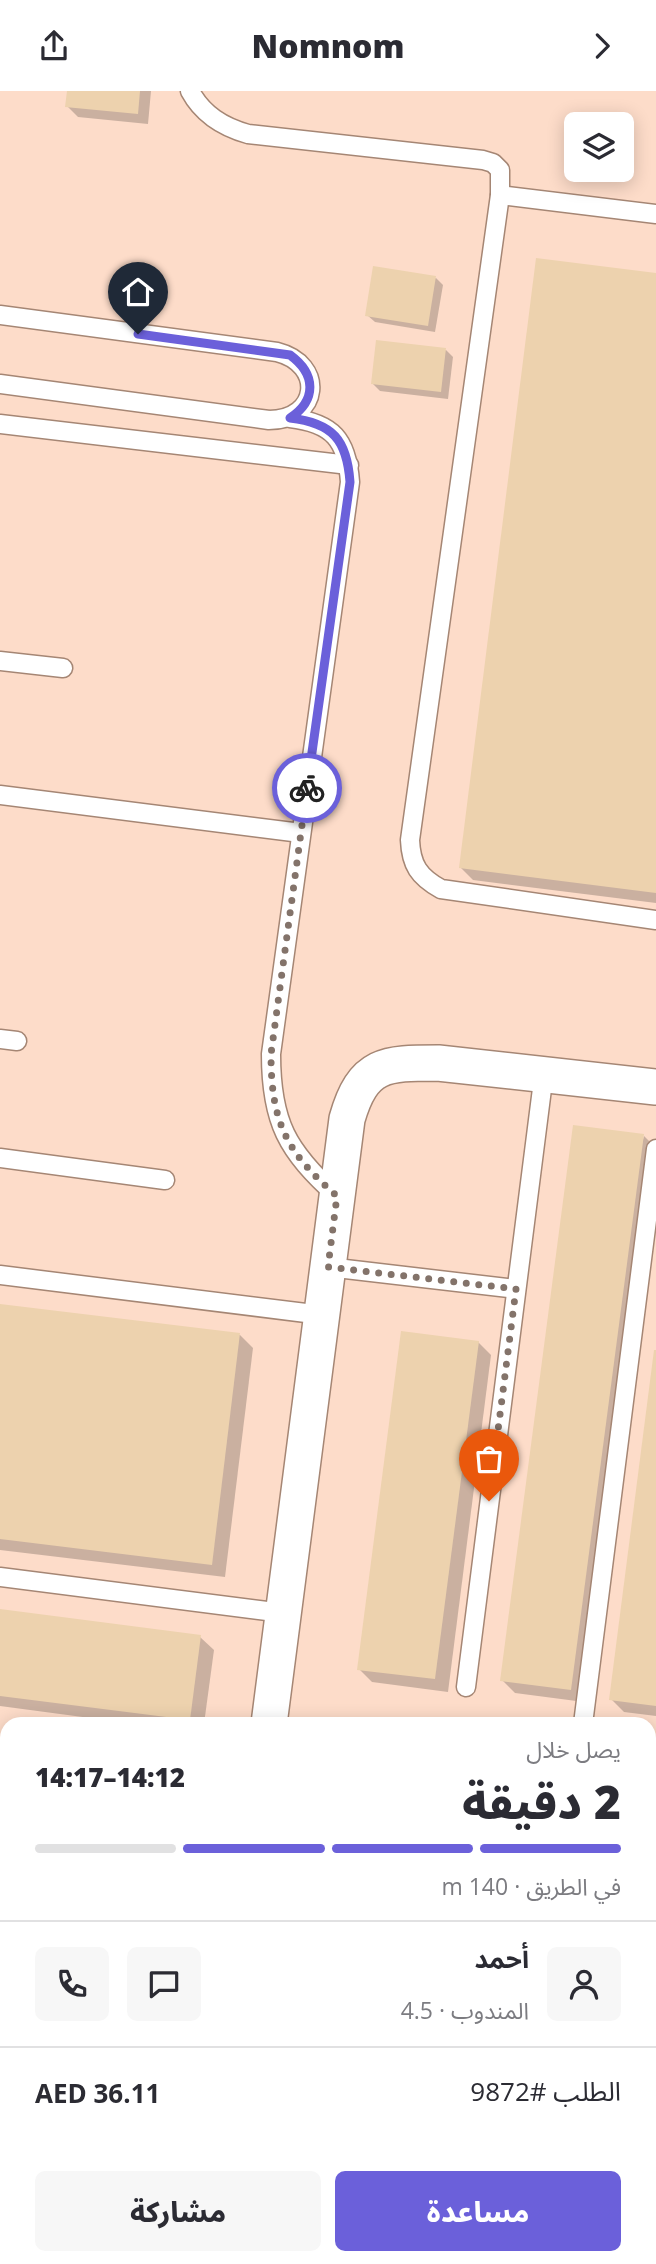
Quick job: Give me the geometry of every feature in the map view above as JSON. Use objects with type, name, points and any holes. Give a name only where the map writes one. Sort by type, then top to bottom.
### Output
[{"type":"street","points":[[270,1717],[347,1119],[354,1096],[368,1077],[389,1064],[438,1063],[656,1087]]},
{"type":"lane","points":[[190,91],[195,101],[210,117],[228,128],[248,134],[483,160],[493,163],[499,170],[499,195],[414,812],[411,855],[416,870],[427,881],[441,888],[656,920]]},
{"type":"lane","points":[[499,195],[656,214]]},
{"type":"lane","points":[[0,315],[290,355],[308,374],[310,387],[308,400],[300,411],[290,418]]},
{"type":"lane","points":[[0,384],[270,420],[308,420],[323,426],[336,436],[345,450],[350,482],[271,1054],[271,1087],[278,1119],[293,1150],[314,1175],[337,1196]]},
{"type":"lane","points":[[0,424],[349,465]]},
{"type":"lane","points":[[0,661],[63,668]]},
{"type":"lane","points":[[0,795],[301,833]]},
{"type":"lane","points":[[466,1687],[544,1073]]},
{"type":"lane","points":[[584,1717],[656,1149]]},
{"type":"lane","points":[[0,1159],[165,1180]]},
{"type":"lane","points":[[328,1267],[516,1289]]},
{"type":"lane","points":[[0,1275],[322,1315]]},
{"type":"lane","points":[[0,1577],[283,1613]]},
{"type":"shaded area","points":[[0,91],[656,91],[656,1717],[0,1717]]},
{"type":"building","points":[[67,91],[140,91],[138,114],[65,107]]},
{"type":"building","points":[[536,258],[656,273],[656,893],[459,868]]},
{"type":"building","points":[[373,266],[436,276],[428,326],[365,316]]},
{"type":"building","points":[[376,340],[446,348],[441,392],[371,384]]},
{"type":"building","points":[[573,1125],[644,1134],[571,1690],[500,1681]]},
{"type":"building","points":[[0,1304],[240,1333],[212,1565],[0,1539]]},
{"type":"building","points":[[401,1331],[479,1341],[435,1679],[357,1670]]},
{"type":"building","points":[[656,1350],[656,1706],[609,1700]]},
{"type":"building","points":[[0,1609],[201,1635],[190,1717],[166,1717],[0,1696]]},
{"type":"way so far","points":[[307,788],[271,1054],[271,1087],[278,1119],[293,1150],[314,1175],[337,1196],[328,1267],[516,1289],[489,1501]]},
{"type":"route","points":[[138,334],[290,355],[308,374],[310,387],[308,400],[300,411],[290,418],[308,420],[323,426],[336,436],[345,450],[350,482],[307,788]]}]
